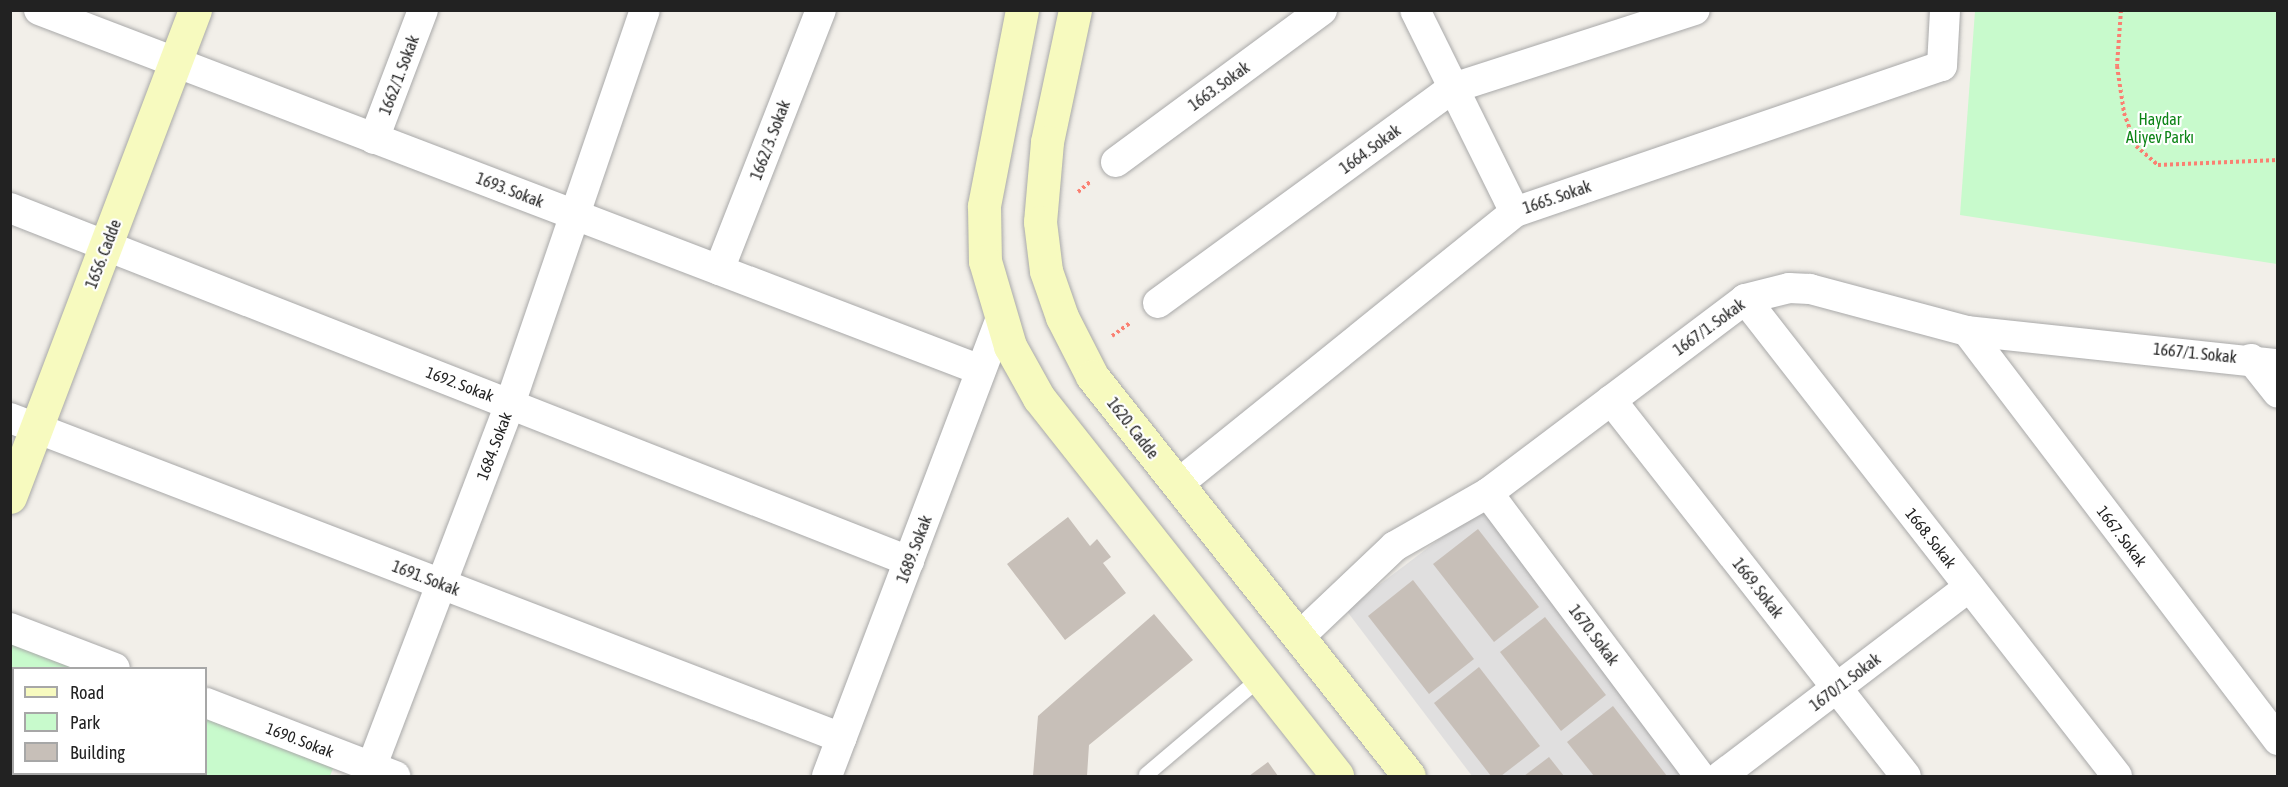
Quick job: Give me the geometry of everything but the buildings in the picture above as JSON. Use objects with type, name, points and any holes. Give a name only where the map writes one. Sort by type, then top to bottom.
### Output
[{"type":"main road","name":"1656. Cadde","points":[[10,497],[24,423],[106,245],[195,10]]},
{"type":"main road","points":[[1022,10],[984,206],[985,261],[1000,321],[1010,346],[1039,398],[1337,777]]},
{"type":"main road","name":"1620. Cadde","points":[[1075,10],[1047,142],[1040,222],[1046,272],[1082,358],[1178,484],[1409,777]]},
{"type":"street","name":"1693. Sokak","points":[[39,10],[981,370]]},
{"type":"street","name":"1662/1. Sokak","points":[[374,138],[423,10]]},
{"type":"street","name":"1684. Sokak","points":[[378,774],[441,584],[510,404],[572,214],[645,10]]},
{"type":"street","name":"1662/3. Sokak","points":[[719,270],[821,10]]},
{"type":"street","name":"1663. Sokak","points":[[1116,162],[1322,10]]},
{"type":"street","points":[[1415,10],[1515,212]]},
{"type":"street","name":"1664. Sokak","points":[[1158,303],[1453,88],[1695,10]]},
{"type":"street","name":"1665. Sokak","points":[[1178,484],[1515,212],[1942,66],[1946,10]]},
{"type":"street","name":"1692. Sokak","points":[[10,208],[909,561]]},
{"type":"street","name":"1667/1. Sokak","points":[[1299,637],[1395,546],[1488,493],[1745,299],[1789,288],[1810,289],[1967,331],[2264,361]]},
{"type":"street","name":"1668. Sokak","points":[[1745,299],[2117,777]]},
{"type":"street","name":"1689. Sokak","points":[[827,777],[1000,321]]},
{"type":"street","name":"1667. Sokak","points":[[1967,331],[2277,740]]},
{"type":"street","points":[[2264,361],[2277,393]]},
{"type":"street","name":"1669. Sokak","points":[[1611,400],[1906,777]]},
{"type":"street","name":"1691. Sokak","points":[[24,423],[842,738]]},
{"type":"street","name":"1670. Sokak","points":[[1488,493],[1700,777]]},
{"type":"street","name":"1670/1. Sokak","points":[[1721,777],[1969,587]]},
{"type":"street","points":[[10,628],[110,667]]},
{"type":"street","name":"1690. Sokak","points":[[207,704],[378,774]]},
{"type":"lane","points":[[1146,774],[1259,678]]},
{"type":"path","points":[[2121,10],[2117,66],[2124,113],[2136,146],[2158,165],[2277,160]]},
{"type":"path","points":[[1082,358],[1158,303]]},
{"type":"shaded area","points":[[1487,503],[1693,776],[1472,776],[1346,610]]},
{"type":"green space","name":"Haydar Aliyev Parkı","points":[[1975,11],[2277,11],[2277,264],[1960,215]]},
{"type":"green space","points":[[10,642],[76,667],[12,667],[12,716]]},
{"type":"green space","points":[[207,717],[334,766],[330,776],[199,775],[207,775]]}]
